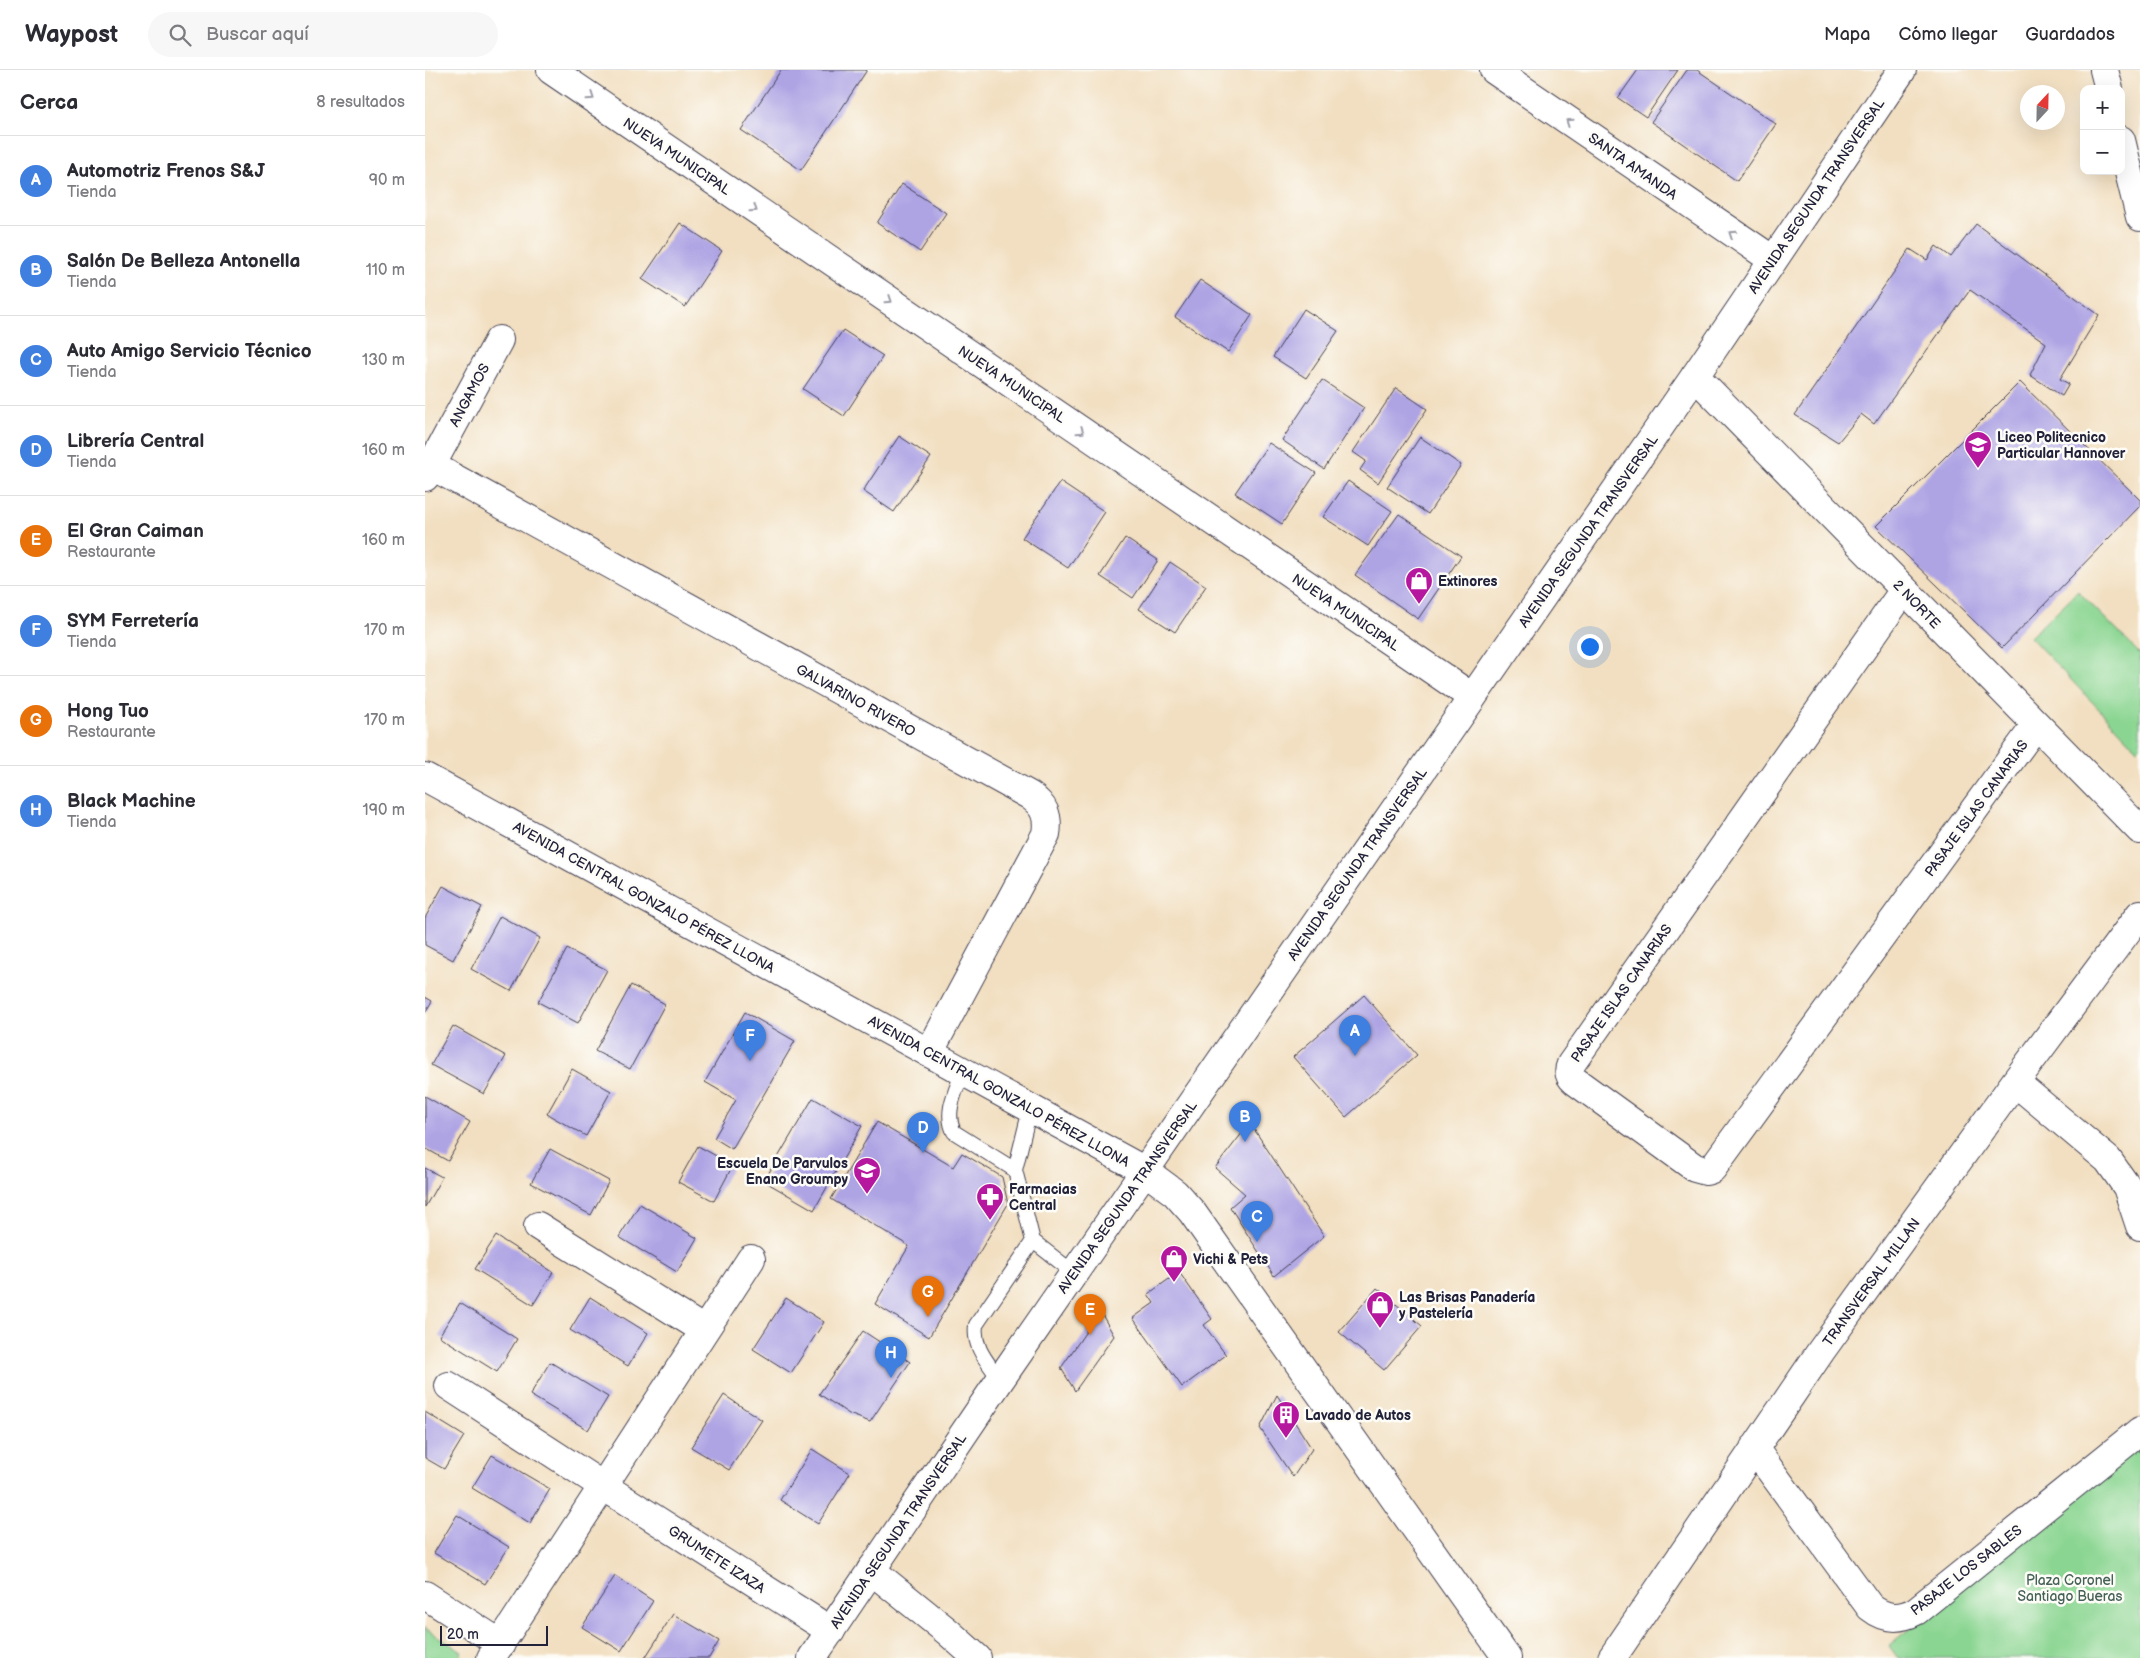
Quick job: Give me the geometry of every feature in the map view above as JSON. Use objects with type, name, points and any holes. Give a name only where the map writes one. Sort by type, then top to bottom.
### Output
[{"type":"street","name":"NUEVA MUNICIPAL","points":[[551,70],[1472,697]]},
{"type":"street","name":"SANTA AMANDA","points":[[1494,70],[1773,260]]},
{"type":"street","name":"AVENIDA SEGUNDA TRANSVERSAL","points":[[813,1658],[1000,1380],[1695,376],[1902,70]]},
{"type":"street","points":[[2104,70],[2108,85]]},
{"type":"street","points":[[2125,156],[2140,217]]},
{"type":"street","name":"ANGAMOS","points":[[427,468],[499,340]]},
{"type":"street","name":"2 NORTE","points":[[1695,376],[2140,830]]},
{"type":"street","name":"GALVARINO RIVERO","points":[[427,468],[1029,795],[1043,807],[1048,824],[1046,834],[929,1053]]},
{"type":"street","name":"PASAJE ISLAS CANARIAS","points":[[1904,590],[1571,1064],[1569,1074],[1575,1082],[1695,1168],[1706,1171],[1712,1169],[2036,725]]},
{"type":"street","name":"AVENIDA CENTRAL GONZALO PÉREZ LLONA","points":[[425,777],[1145,1171],[1175,1193],[1193,1212],[1507,1658]]},
{"type":"street","name":"TRANSVERSAL MILLAN","points":[[1611,1658],[1754,1448],[2015,1082],[2140,914]]},
{"type":"street","points":[[2015,1082],[2108,1160],[2127,1187],[2140,1226]]},
{"type":"street","points":[[538,1226],[705,1330]]},
{"type":"street","points":[[425,1596],[496,1651],[751,1259]]},
{"type":"street","name":"GRUMETE IZAZA","points":[[449,1386],[831,1631]]},
{"type":"street","name":"PASAJE LOS SABLES","points":[[1754,1448],[1866,1603],[1878,1614],[1898,1618],[1917,1611],[2140,1431]]},
{"type":"street","points":[[871,1570],[977,1658]]},
{"type":"lane","points":[[963,1071],[949,1116],[950,1124],[961,1138],[1015,1170]]},
{"type":"lane","points":[[1030,1109],[1015,1170],[1033,1241],[1074,1273]]},
{"type":"lane","points":[[1000,1380],[977,1346],[976,1325],[1033,1241]]},
{"type":"green space","points":[[2078,591],[2140,654],[2140,746],[2137,749],[2030,637]]},
{"type":"green space","name":"Plaza Coronel Santiago Bueras","points":[[2140,1441],[2140,1658],[1898,1658],[1889,1646]]},
{"type":"green space","points":[[425,1628],[462,1652],[458,1658],[425,1658]]},
{"type":"building","points":[[781,70],[867,70],[801,170],[741,130]]},
{"type":"building","points":[[1638,70],[1678,70],[1646,117],[1618,98]]},
{"type":"building","points":[[1687,70],[1697,70],[1776,124],[1737,181],[1651,122]]},
{"type":"building","points":[[902,184],[946,213],[920,252],[877,223]]},
{"type":"building","points":[[680,223],[722,251],[685,307],[642,279]]},
{"type":"building","points":[[1976,224],[2099,315],[2060,379],[2069,384],[2062,396],[2030,375],[2046,343],[1970,290],[1874,424],[1861,414],[1838,442],[1795,415],[1910,249],[1927,260],[1936,246],[1951,257]]},
{"type":"building","points":[[1200,280],[1252,315],[1228,352],[1175,317]]},
{"type":"building","points":[[1304,309],[1338,331],[1306,378],[1273,357]]},
{"type":"building","points":[[843,330],[883,356],[844,416],[803,389]]},
{"type":"building","points":[[1322,380],[1364,408],[1324,469],[1282,440]]},
{"type":"building","points":[[2020,382],[2140,500],[2140,506],[2002,648],[1876,526]]},
{"type":"building","points":[[1396,388],[1427,409],[1378,483],[1360,470],[1366,461],[1353,452]]},
{"type":"building","points":[[899,436],[931,457],[894,512],[863,491]]},
{"type":"building","points":[[1420,437],[1461,465],[1428,514],[1387,487]]},
{"type":"building","points":[[1269,443],[1316,473],[1282,524],[1235,493]]},
{"type":"building","points":[[1348,481],[1392,511],[1368,546],[1323,517]]},
{"type":"building","points":[[1060,482],[1105,512],[1068,568],[1022,538]]},
{"type":"building","points":[[1399,514],[1461,556],[1418,619],[1355,575]]},
{"type":"building","points":[[1125,538],[1158,560],[1133,598],[1100,576]]},
{"type":"building","points":[[1170,562],[1206,586],[1175,632],[1139,609]]},
{"type":"building","points":[[443,886],[482,907],[453,960],[425,945],[425,918]]},
{"type":"building","points":[[500,916],[540,938],[511,991],[471,969]]},
{"type":"building","points":[[567,949],[607,970],[578,1023],[538,1002]]},
{"type":"building","points":[[631,985],[665,1004],[630,1069],[595,1051]]},
{"type":"building","points":[[1364,995],[1417,1055],[1346,1117],[1293,1057]]},
{"type":"building","points":[[425,997],[432,1001],[425,1013]]},
{"type":"building","points":[[745,1012],[795,1041],[732,1149],[714,1138],[736,1100],[705,1082]]},
{"type":"building","points":[[453,1026],[506,1056],[484,1094],[431,1065]]},
{"type":"building","points":[[572,1069],[611,1091],[586,1136],[547,1114]]},
{"type":"building","points":[[425,1096],[470,1122],[448,1161],[425,1148]]},
{"type":"building","points":[[813,1098],[862,1126],[814,1210],[764,1181]]},
{"type":"building","points":[[877,1122],[953,1167],[962,1153],[1002,1177],[1008,1204],[929,1337],[875,1304],[909,1246],[831,1199]]},
{"type":"building","points":[[1250,1123],[1324,1236],[1274,1276],[1230,1207],[1245,1194],[1215,1168]]},
{"type":"building","points":[[698,1146],[733,1165],[714,1201],[678,1182]]},
{"type":"building","points":[[550,1149],[609,1181],[591,1215],[531,1183]]},
{"type":"building","points":[[425,1168],[442,1177],[425,1207]]},
{"type":"building","points":[[640,1204],[697,1238],[677,1272],[619,1237]]},
{"type":"building","points":[[496,1236],[553,1272],[533,1305],[475,1269]]},
{"type":"building","points":[[1179,1272],[1212,1319],[1204,1325],[1226,1355],[1182,1387],[1133,1318],[1154,1303],[1148,1294]]},
{"type":"building","name":"Las Brisas Panadería y Pastelería","points":[[1377,1288],[1422,1326],[1384,1370],[1339,1332]]},
{"type":"building","points":[[590,1297],[648,1333],[628,1366],[570,1330]]},
{"type":"building","points":[[786,1298],[824,1322],[791,1373],[753,1349]]},
{"type":"building","points":[[460,1303],[517,1339],[497,1372],[439,1336]]},
{"type":"building","points":[[1100,1311],[1114,1336],[1075,1391],[1061,1368]]},
{"type":"building","points":[[863,1331],[910,1362],[870,1422],[849,1414],[819,1394]]},
{"type":"building","points":[[550,1362],[608,1397],[588,1430],[530,1395]]},
{"type":"building","points":[[724,1395],[762,1420],[729,1470],[691,1447]]},
{"type":"building","name":"Lavado de Autos","points":[[1277,1395],[1312,1449],[1293,1477],[1260,1428]]},
{"type":"building","points":[[425,1412],[464,1436],[444,1469],[425,1458]]},
{"type":"building","points":[[812,1449],[850,1473],[818,1524],[780,1500]]},
{"type":"building","points":[[492,1455],[550,1489],[530,1523],[472,1488]]},
{"type":"building","points":[[457,1515],[509,1547],[485,1584],[434,1553]]},
{"type":"building","points":[[615,1576],[653,1601],[621,1651],[582,1627]]},
{"type":"building","points":[[673,1614],[719,1641],[709,1658],[645,1658]]},
{"type":"place","name":"Liceo Politecnico Particular Hannover","points":[[1978,469]]},
{"type":"place","name":"Extinores","points":[[1419,605]]},
{"type":"place","name":"Automotriz Frenos S&J","points":[[1355,1056]]},
{"type":"place","name":"SYM Ferretería","points":[[750,1061]]},
{"type":"place","name":"Salón De Belleza Antonella","points":[[1245,1142]]},
{"type":"place","name":"Librería Central","points":[[923,1153]]},
{"type":"place","name":"Escuela De Parvulos Enano Groumpy","points":[[867,1195]]},
{"type":"place","name":"Farmacias Central","points":[[990,1221]]},
{"type":"place","name":"Auto Amigo Servicio Técnico","points":[[1257,1242]]},
{"type":"place","name":"Vichi & Pets","points":[[1174,1283]]},
{"type":"place","name":"Hong Tuo","points":[[928,1317]]},
{"type":"place","name":"Las Brisas Panadería y Pastelería","points":[[1380,1329]]},
{"type":"place","name":"El Gran Caiman","points":[[1090,1335]]},
{"type":"place","name":"Black Machine","points":[[891,1378]]},
{"type":"place","name":"Lavado de Autos","points":[[1286,1439]]}]
